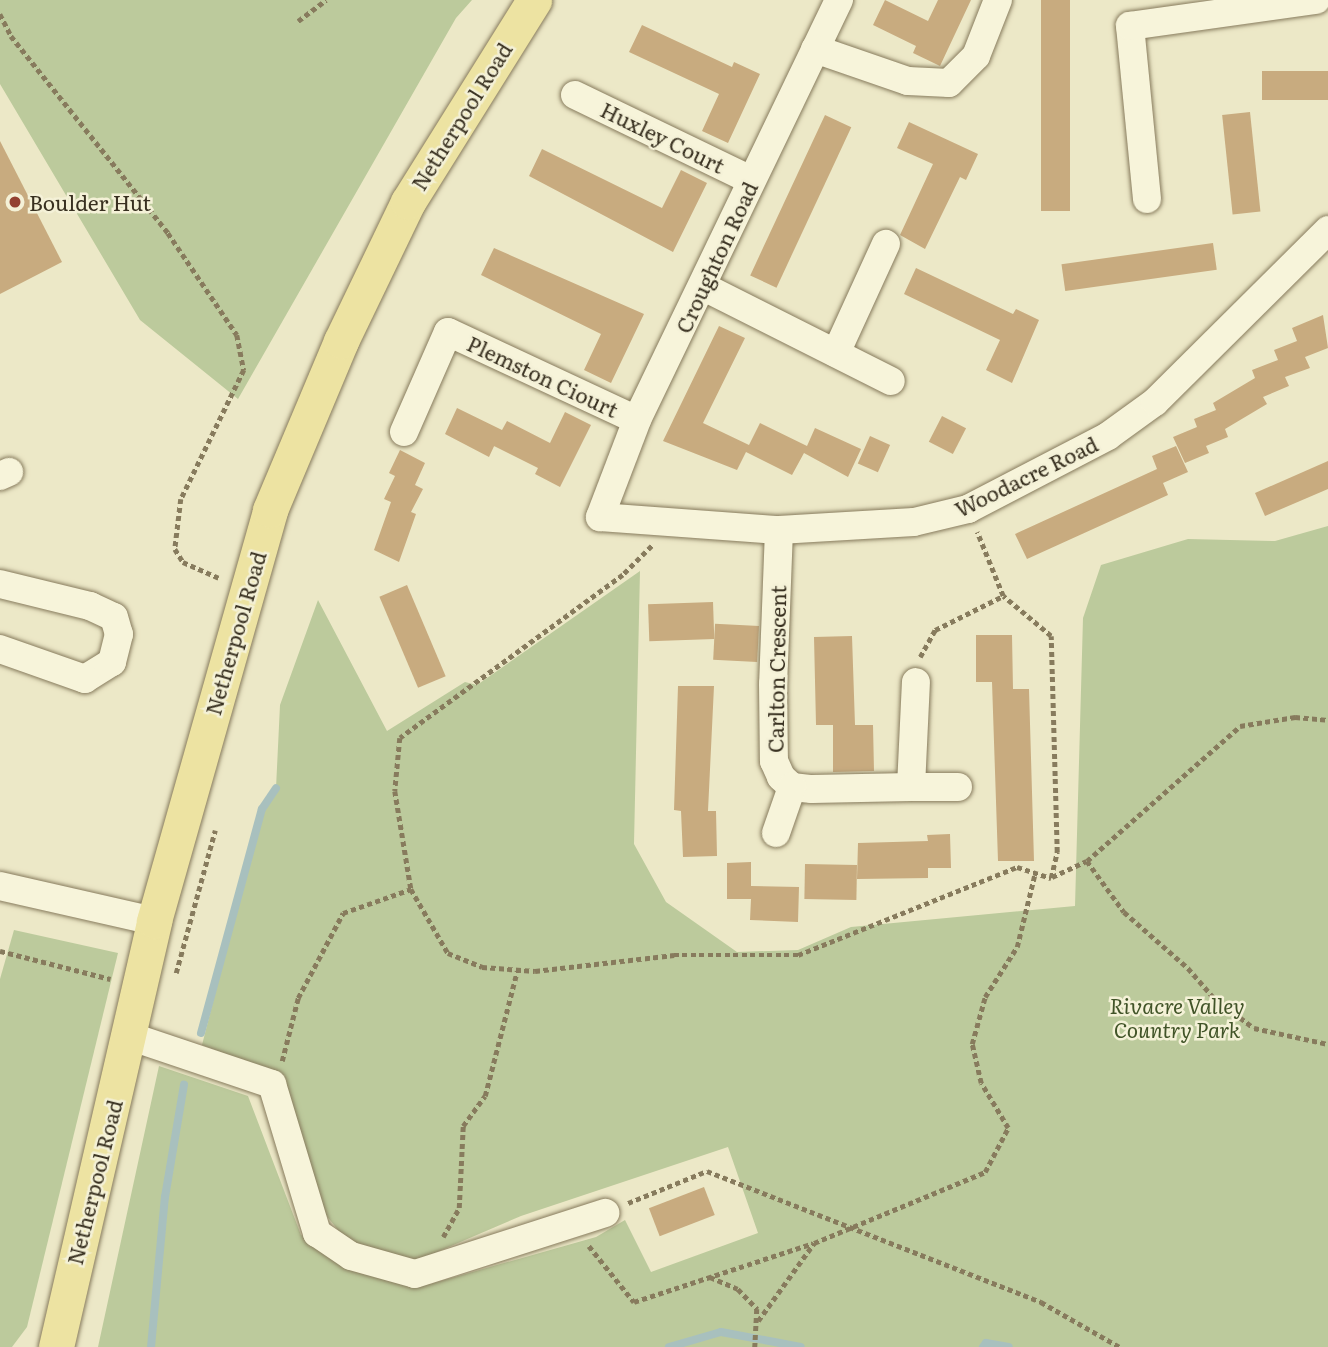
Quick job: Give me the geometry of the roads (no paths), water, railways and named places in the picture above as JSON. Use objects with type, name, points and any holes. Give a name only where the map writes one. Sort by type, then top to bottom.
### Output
[{"type":"main road","name":"Netherpool Road","points":[[44,1347],[59,1331],[154,921],[270,510],[341,341],[408,202],[534,0]]},
{"type":"street","name":"Croughton Road","points":[[600,517],[637,419],[704,287],[751,180],[839,0]]},
{"type":"street","points":[[815,49],[908,81],[950,83],[976,56],[998,0]]},
{"type":"street","points":[[1147,200],[1130,26],[1316,0]]},
{"type":"street","name":"Huxley Court","points":[[575,95],[751,180]]},
{"type":"street","name":"Woodacre Road","points":[[600,517],[779,530],[914,522],[968,509],[1108,436],[1155,402],[1328,230]]},
{"type":"street","points":[[836,353],[886,244]]},
{"type":"street","points":[[704,287],[891,381]]},
{"type":"street","name":"Plemston Ciourt","points":[[404,432],[448,332],[637,419]]},
{"type":"street","name":"Carlton Crescent","points":[[779,530],[774,761],[792,787]]},
{"type":"street","points":[[0,584],[90,606],[114,617],[119,635],[113,662],[85,678],[0,649]]},
{"type":"street","points":[[911,787],[916,682]]},
{"type":"street","points":[[776,833],[792,787],[958,787]]},
{"type":"street","points":[[0,886],[154,921]]},
{"type":"street","points":[[129,1036],[272,1084],[317,1233],[351,1256],[415,1274],[605,1213]]},
{"type":"waterway","points":[[201,1033],[262,809],[276,788]]},
{"type":"waterway","points":[[151,1347],[165,1197],[184,1085]]},
{"type":"waterway","points":[[669,1347],[721,1332],[801,1347]]},
{"type":"waterway","points":[[983,1347],[986,1343],[1009,1347]]},
{"type":"place","name":"Boulder Hut","points":[[15,202]]},
{"type":"park label","name":"Rivacre Valley Country Park","points":[[1177,1017]]}]
